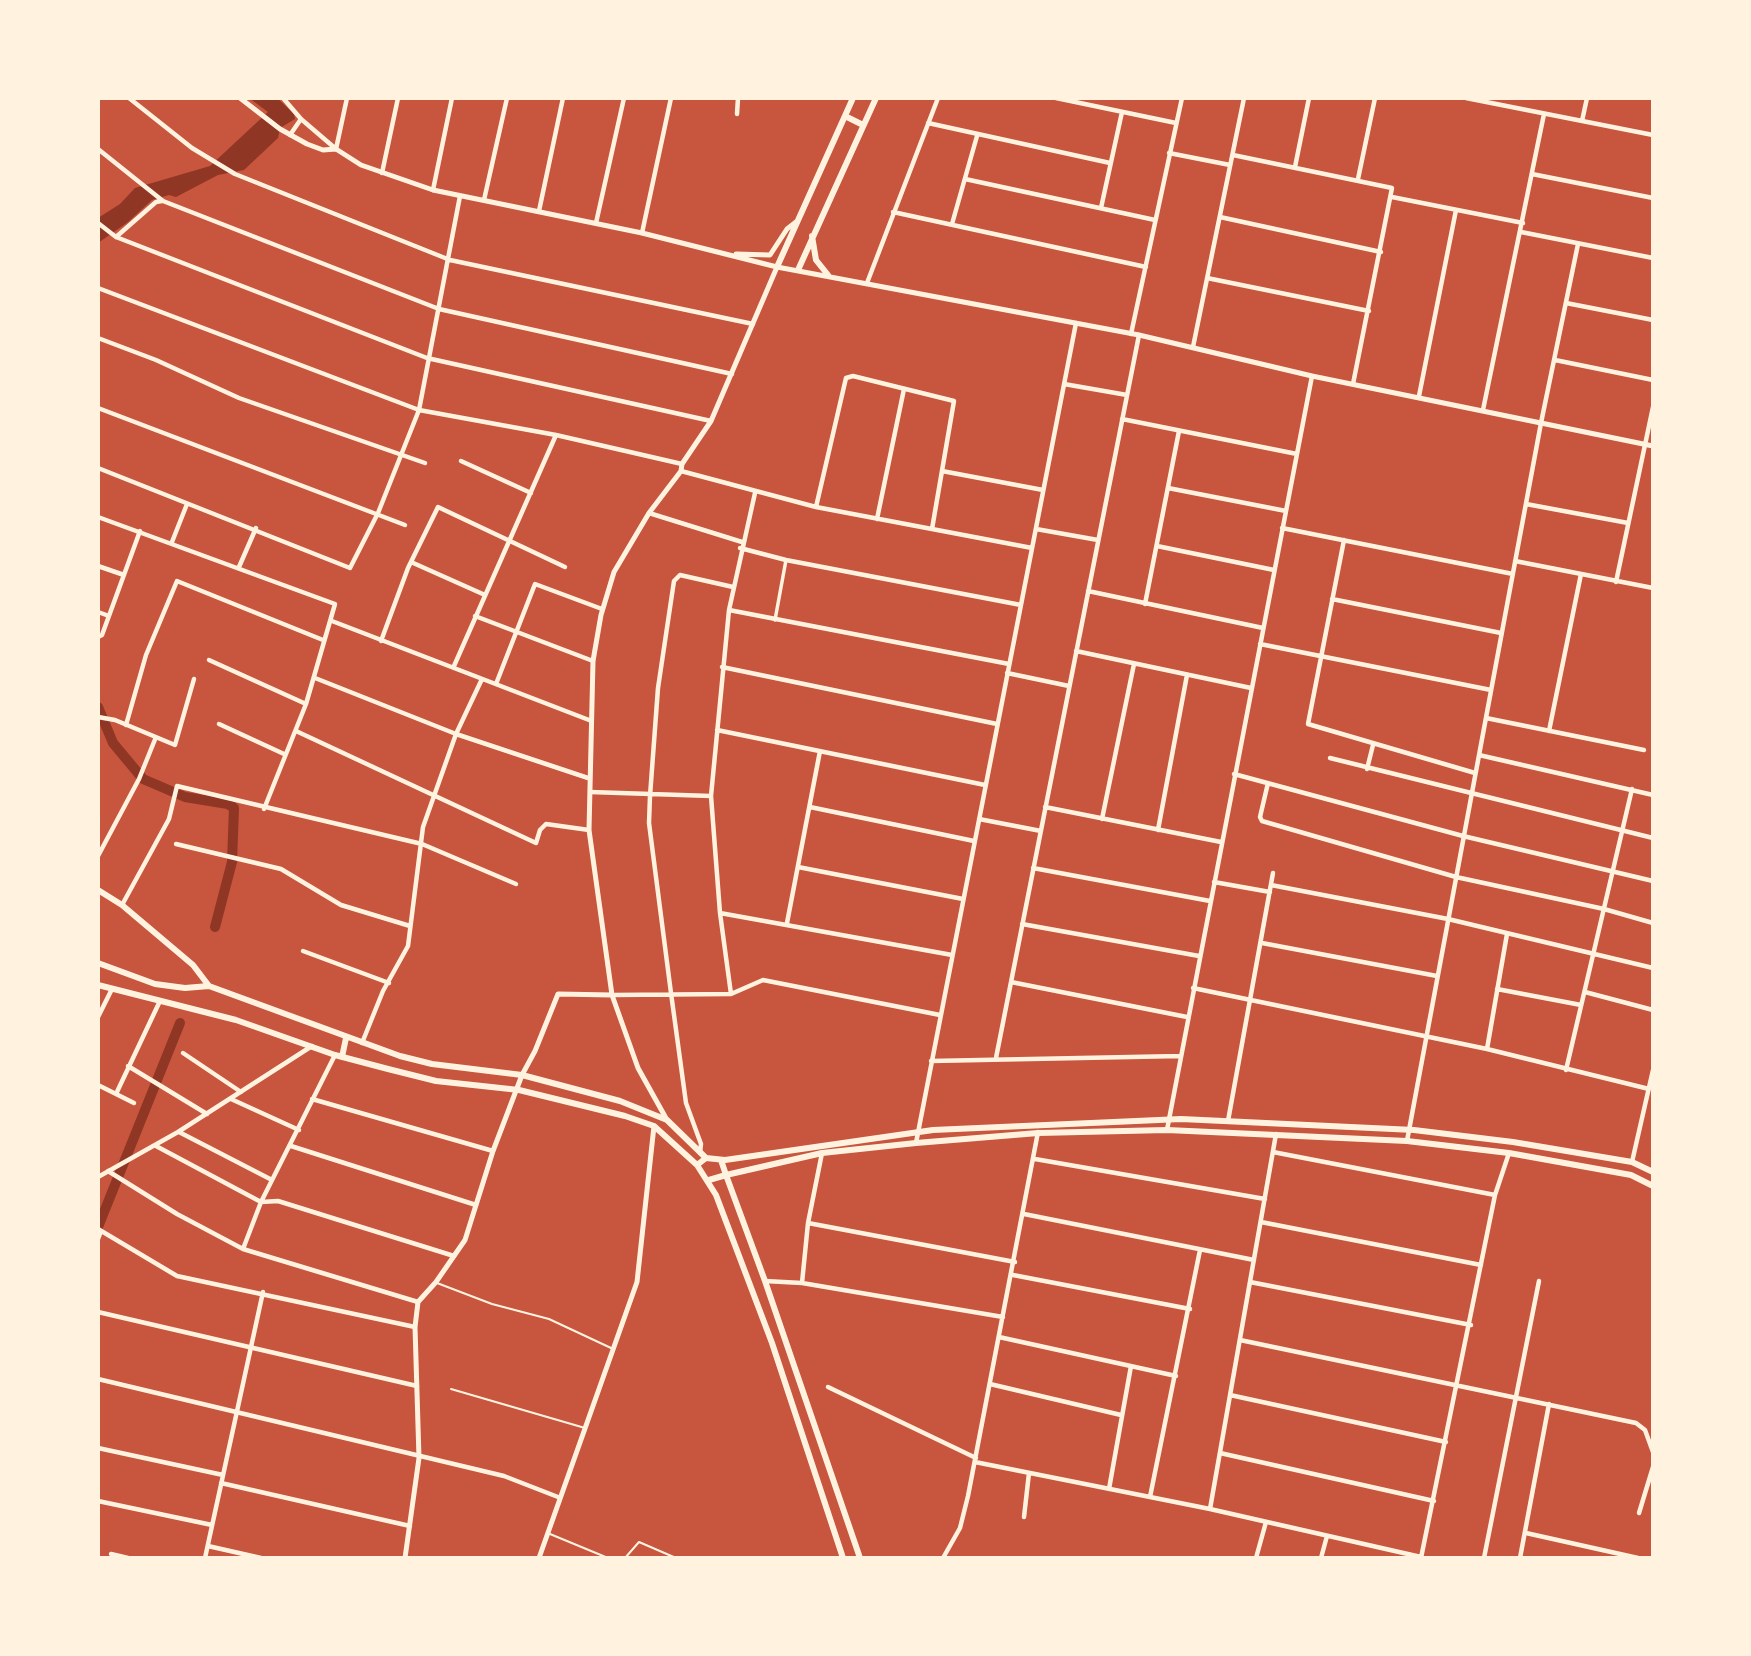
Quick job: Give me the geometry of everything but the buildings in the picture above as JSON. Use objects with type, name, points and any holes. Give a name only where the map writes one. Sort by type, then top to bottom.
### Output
[{"type":"main road","points":[[777,267],[853,98]]},
{"type":"main road","points":[[798,270],[812,234],[876,98]]},
{"type":"main road","points":[[845,116],[863,125]]},
{"type":"main road","points":[[812,234],[816,260],[828,275]]},
{"type":"main road","points":[[98,890],[122,905],[193,965],[209,986]]},
{"type":"main road","points":[[98,963],[155,984],[185,988],[209,986],[362,1044],[432,1064],[522,1075],[620,1101],[667,1120],[703,1156],[721,1160],[917,1132],[1168,1119],[1408,1129],[1513,1142],[1632,1162],[1653,1172]]},
{"type":"main road","points":[[98,985],[111,991],[236,1020],[338,1056],[436,1081],[519,1090],[625,1116],[654,1126],[697,1165],[709,1180],[772,1343],[843,1558]]},
{"type":"main road","points":[[338,1056],[346,1038]]},
{"type":"main road","points":[[709,1180],[821,1153],[1038,1133],[1167,1130],[1407,1141],[1509,1153],[1631,1175],[1653,1186]]},
{"type":"main road","points":[[697,1165],[703,1156]]},
{"type":"main road","points":[[721,1160],[860,1558]]},
{"type":"street","points":[[129,98],[192,148],[235,174],[450,260],[754,324]]},
{"type":"street","points":[[240,98],[290,135],[323,150],[336,149]]},
{"type":"street","points":[[283,98],[301,119],[336,149],[382,173],[433,190],[642,233],[777,267],[1139,335],[1312,376],[1653,446]]},
{"type":"street","points":[[336,149],[347,98]]},
{"type":"street","points":[[382,173],[398,98]]},
{"type":"street","points":[[433,190],[452,98]]},
{"type":"street","points":[[484,200],[507,98]]},
{"type":"street","points":[[539,211],[563,98]]},
{"type":"street","points":[[596,224],[624,98]]},
{"type":"street","points":[[642,233],[671,98]]},
{"type":"street","points":[[737,114],[738,98]]},
{"type":"street","points":[[867,283],[938,98]]},
{"type":"street","points":[[1056,98],[1176,123]]},
{"type":"street","points":[[1131,334],[1182,98]]},
{"type":"street","points":[[1193,347],[1244,98]]},
{"type":"street","points":[[1295,167],[1310,98]]},
{"type":"street","points":[[1358,180],[1375,98]]},
{"type":"street","points":[[1465,98],[1653,135]]},
{"type":"street","points":[[1513,107],[1514,98]]},
{"type":"street","points":[[1582,121],[1587,98]]},
{"type":"street","points":[[1101,208],[1122,112]]},
{"type":"street","points":[[1483,410],[1544,114]]},
{"type":"street","points":[[290,135],[301,119]]},
{"type":"street","points":[[928,123],[977,136],[1110,163]]},
{"type":"street","points":[[952,224],[977,136]]},
{"type":"street","points":[[98,149],[162,200],[439,309],[732,374]]},
{"type":"street","points":[[1169,153],[1230,165]]},
{"type":"street","points":[[1233,155],[1392,188],[1353,384]]},
{"type":"street","points":[[1532,174],[1653,198]]},
{"type":"street","points":[[965,179],[1156,220]]},
{"type":"street","points":[[98,468],[256,528],[350,568],[378,513],[419,410],[427,358],[450,260],[460,196]]},
{"type":"street","points":[[1392,197],[1523,223]]},
{"type":"street","points":[[114,236],[162,200]]},
{"type":"street","points":[[1419,396],[1457,210]]},
{"type":"street","points":[[893,212],[1146,267]]},
{"type":"street","points":[[1220,217],[1381,252]]},
{"type":"street","points":[[719,253],[770,256],[787,229],[796,222]]},
{"type":"street","points":[[98,223],[114,236],[427,358],[711,421]]},
{"type":"street","points":[[1521,232],[1653,258]]},
{"type":"street","points":[[1407,1141],[1541,423],[1578,244]]},
{"type":"street","points":[[667,1120],[638,1068],[612,995],[589,831],[589,720],[593,661],[602,609],[614,572],[649,513],[682,468],[711,421],[777,267]]},
{"type":"street","points":[[1207,278],[1369,311]]},
{"type":"street","points":[[98,288],[419,410],[556,435],[682,468],[755,493],[816,507],[1032,548]]},
{"type":"street","points":[[1566,303],[1653,320]]},
{"type":"street","points":[[916,1143],[1076,323]]},
{"type":"street","points":[[996,1058],[1139,335]]},
{"type":"street","points":[[98,338],[156,360],[239,398],[425,463]]},
{"type":"street","points":[[1555,360],[1653,380]]},
{"type":"street","points":[[816,507],[846,378],[853,376],[954,401],[932,529]]},
{"type":"street","points":[[1167,1130],[1312,376]]},
{"type":"street","points":[[1064,384],[1127,395]]},
{"type":"street","points":[[877,519],[904,388]]},
{"type":"street","points":[[1616,582],[1653,407]]},
{"type":"street","points":[[98,408],[405,525]]},
{"type":"street","points":[[1122,419],[1297,454]]},
{"type":"street","points":[[1146,604],[1179,431]]},
{"type":"street","points":[[454,666],[556,435]]},
{"type":"street","points":[[461,461],[531,493]]},
{"type":"street","points":[[942,471],[1044,490]]},
{"type":"street","points":[[1168,488],[1286,511]]},
{"type":"street","points":[[731,994],[720,913],[711,796],[729,610],[741,545],[755,493]]},
{"type":"street","points":[[172,542],[187,504]]},
{"type":"street","points":[[1526,504],[1628,523]]},
{"type":"street","points":[[381,641],[411,562],[438,507],[512,539],[565,567]]},
{"type":"street","points":[[649,513],[786,560],[1021,605]]},
{"type":"street","points":[[98,517],[335,604],[306,704],[264,808]]},
{"type":"street","points":[[239,567],[256,528]]},
{"type":"street","points":[[1282,528],[1513,574]]},
{"type":"street","points":[[1036,529],[1098,540]]},
{"type":"street","points":[[98,637],[102,635],[140,531]]},
{"type":"street","points":[[1344,540],[1308,724],[1475,773]]},
{"type":"street","points":[[1157,546],[1274,569]]},
{"type":"street","points":[[775,620],[786,560]]},
{"type":"street","points":[[1515,561],[1653,588]]},
{"type":"street","points":[[411,562],[485,595]]},
{"type":"street","points":[[98,566],[124,575]]},
{"type":"street","points":[[1549,730],[1581,574]]},
{"type":"street","points":[[703,1156],[686,1103],[649,823],[650,796],[658,688],[674,581],[680,575],[733,587]]},
{"type":"street","points":[[126,724],[146,655],[177,582],[323,640]]},
{"type":"street","points":[[496,684],[536,584],[602,609]]},
{"type":"street","points":[[1088,591],[1263,628]]},
{"type":"street","points":[[1332,599],[1502,633]]},
{"type":"street","points":[[729,610],[1009,664]]},
{"type":"street","points":[[98,612],[109,616]]},
{"type":"street","points":[[475,616],[593,661]]},
{"type":"street","points":[[332,621],[589,720]]},
{"type":"street","points":[[1260,644],[1491,690]]},
{"type":"street","points":[[1076,651],[1251,688]]},
{"type":"street","points":[[209,660],[306,704]]},
{"type":"street","points":[[1102,819],[1134,664]]},
{"type":"street","points":[[722,667],[997,724]]},
{"type":"street","points":[[1007,673],[1069,686]]},
{"type":"street","points":[[1158,830],[1187,675]]},
{"type":"street","points":[[314,678],[456,734],[588,778]]},
{"type":"street","points":[[98,717],[115,720],[175,745],[194,679]]},
{"type":"street","points":[[362,1044],[408,946],[423,827],[456,734],[482,679]]},
{"type":"street","points":[[1486,718],[1644,750]]},
{"type":"street","points":[[219,724],[284,754]]},
{"type":"street","points":[[717,730],[985,785]]},
{"type":"street","points":[[296,731],[433,793],[536,844],[540,830],[546,824],[589,831]]},
{"type":"street","points":[[98,856],[139,779],[156,737]]},
{"type":"street","points":[[1367,769],[1373,745]]},
{"type":"street","points":[[787,923],[820,751]]},
{"type":"street","points":[[1479,755],[1653,795]]},
{"type":"street","points":[[1330,758],[1653,838]]},
{"type":"street","points":[[1234,775],[1463,836],[1653,881]]},
{"type":"street","points":[[1268,783],[1259,820],[1456,877],[1604,909],[1653,923]]},
{"type":"street","points":[[122,905],[155,849],[169,819],[177,786],[422,844],[516,884]]},
{"type":"street","points":[[1566,1070],[1632,789]]},
{"type":"street","points":[[589,792],[711,796]]},
{"type":"street","points":[[810,807],[974,841]]},
{"type":"street","points":[[1045,807],[1221,842]]},
{"type":"street","points":[[979,819],[1041,831]]},
{"type":"street","points":[[176,844],[281,869],[341,905],[410,926]]},
{"type":"street","points":[[798,867],[963,899]]},
{"type":"street","points":[[1033,867],[1210,901]]},
{"type":"street","points":[[1227,1121],[1273,873]]},
{"type":"street","points":[[1214,881],[1270,892]]},
{"type":"street","points":[[1271,885],[1448,919],[1653,968]]},
{"type":"street","points":[[720,913],[952,955]]},
{"type":"street","points":[[1022,924],[1199,956]]},
{"type":"street","points":[[1487,1049],[1507,933]]},
{"type":"street","points":[[1262,943],[1437,976]]},
{"type":"street","points":[[303,951],[389,983]]},
{"type":"street","points":[[405,1558],[419,1458],[415,1327],[418,1302],[429,1286],[436,1282],[465,1240],[493,1151],[519,1090],[522,1075],[558,994],[731,994],[754,982],[771,981],[940,1015]]},
{"type":"street","points":[[1011,982],[1187,1017]]},
{"type":"street","points":[[1193,988],[1426,1035],[1649,1089]]},
{"type":"street","points":[[1497,989],[1581,1004]]},
{"type":"street","points":[[98,1017],[111,991]]},
{"type":"street","points":[[1585,992],[1653,1010]]},
{"type":"street","points":[[116,1094],[159,1003]]},
{"type":"street","points":[[98,1177],[156,1146],[312,1046]]},
{"type":"street","points":[[183,1053],[241,1092]]},
{"type":"street","points":[[243,1249],[261,1202],[299,1130],[312,1099],[338,1056]]},
{"type":"street","points":[[931,1061],[1180,1056]]},
{"type":"street","points":[[128,1066],[206,1115]]},
{"type":"street","points":[[1632,1162],[1653,1070]]},
{"type":"street","points":[[98,1085],[134,1103]]},
{"type":"street","points":[[230,1099],[299,1130]]},
{"type":"street","points":[[312,1099],[493,1151]]},
{"type":"street","points":[[943,1558],[960,1528],[975,1460],[1035,1159],[1038,1124]]},
{"type":"street","points":[[539,1558],[640,1267],[654,1126]]},
{"type":"street","points":[[178,1132],[272,1180]]},
{"type":"street","points":[[1210,1509],[1276,1134]]},
{"type":"street","points":[[156,1146],[261,1202],[278,1201],[454,1256]]},
{"type":"street","points":[[291,1146],[476,1205]]},
{"type":"street","points":[[1273,1152],[1495,1195]]},
{"type":"street","points":[[802,1283],[808,1223],[821,1153]]},
{"type":"street","points":[[828,1387],[975,1460],[1210,1509],[1421,1558],[1471,1325],[1495,1195],[1509,1153]]},
{"type":"street","points":[[1035,1159],[1265,1199]]},
{"type":"street","points":[[108,1171],[243,1249],[418,1302]]},
{"type":"street","points":[[1024,1214],[1254,1260]]},
{"type":"street","points":[[1261,1222],[1481,1265]]},
{"type":"street","points":[[808,1223],[1015,1262]]},
{"type":"street","points":[[98,1239],[99,1230],[177,1276],[263,1292],[415,1327]]},
{"type":"street","points":[[1150,1497],[1200,1250]]},
{"type":"street","points":[[1013,1275],[1190,1309]]},
{"type":"street","points":[[765,1281],[802,1283],[1003,1317]]},
{"type":"street","points":[[1483,1558],[1539,1281]]},
{"type":"street","points":[[1250,1282],[1471,1325]]},
{"type":"street","points":[[205,1558],[263,1292]]},
{"type":"street","points":[[98,1312],[417,1386]]},
{"type":"street","points":[[999,1337],[1176,1376]]},
{"type":"street","points":[[1240,1340],[1636,1423],[1645,1430],[1653,1452]]},
{"type":"street","points":[[1109,1489],[1131,1366]]},
{"type":"street","points":[[98,1379],[419,1458],[504,1476],[558,1497]]},
{"type":"street","points":[[990,1384],[1121,1415]]},
{"type":"street","points":[[1230,1395],[1446,1442]]},
{"type":"street","points":[[1520,1558],[1549,1404]]},
{"type":"street","points":[[98,1448],[223,1475]]},
{"type":"street","points":[[1220,1453],[1434,1501]]},
{"type":"street","points":[[1639,1513],[1653,1467]]},
{"type":"street","points":[[1024,1517],[1029,1473]]},
{"type":"street","points":[[221,1483],[410,1526]]},
{"type":"street","points":[[98,1501],[212,1525]]},
{"type":"street","points":[[1256,1558],[1266,1522]]},
{"type":"street","points":[[1526,1533],[1638,1558]]},
{"type":"street","points":[[1321,1558],[1327,1536]]},
{"type":"street","points":[[208,1546],[261,1558]]},
{"type":"street","points":[[111,1554],[128,1558]]},
{"type":"lane","points":[[436,1282],[492,1304],[549,1319],[612,1349]]},
{"type":"lane","points":[[452,1389],[585,1428]]},
{"type":"lane","points":[[549,1533],[608,1558]]},
{"type":"lane","points":[[625,1558],[639,1542],[676,1558]]},
{"type":"shaded area","points":[[249,98],[277,98],[294,114],[295,119],[280,128],[278,138],[244,170],[218,175],[176,197],[169,195],[152,200],[128,222],[98,243],[98,218],[120,204],[135,188],[210,166],[268,112]]},
{"type":"waterway","points":[[98,707],[113,743],[143,779],[185,797],[228,804],[234,808],[232,862],[215,927]]},
{"type":"waterway","points":[[98,1227],[180,1023]]}]
